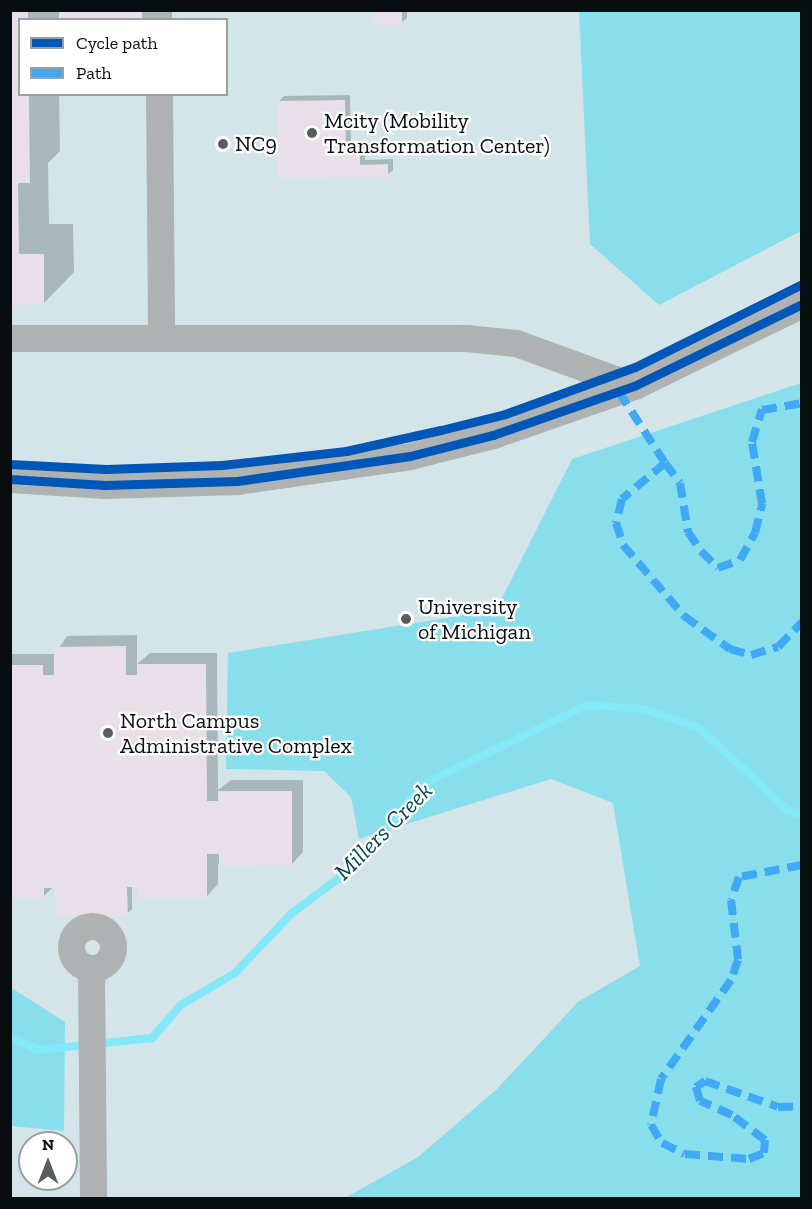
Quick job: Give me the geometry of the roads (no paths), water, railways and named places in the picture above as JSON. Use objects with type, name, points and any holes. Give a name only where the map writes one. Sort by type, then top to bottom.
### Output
[{"type":"street","points":[[159,96],[161,337]]},
{"type":"street","points":[[10,479],[173,484],[348,469],[494,435],[634,386],[801,304]]},
{"type":"street","points":[[10,338],[161,337],[516,343],[634,386]]},
{"type":"street","points":[[92,968],[93,1198]]},
{"type":"waterway","name":"Millers Creek","points":[[10,1036],[38,1050],[152,1038],[181,1005],[235,973],[291,914],[359,863],[422,785],[587,705],[644,709],[699,728],[788,810],[802,815]]},
{"type":"place","name":"Mcity (Mobility Transformation Center)","points":[[312,133]]},
{"type":"place","name":"NC9","points":[[223,144]]},
{"type":"place","name":"University of Michigan","points":[[406,619]]},
{"type":"place","name":"North Campus Administrative Complex","points":[[108,733]]}]
